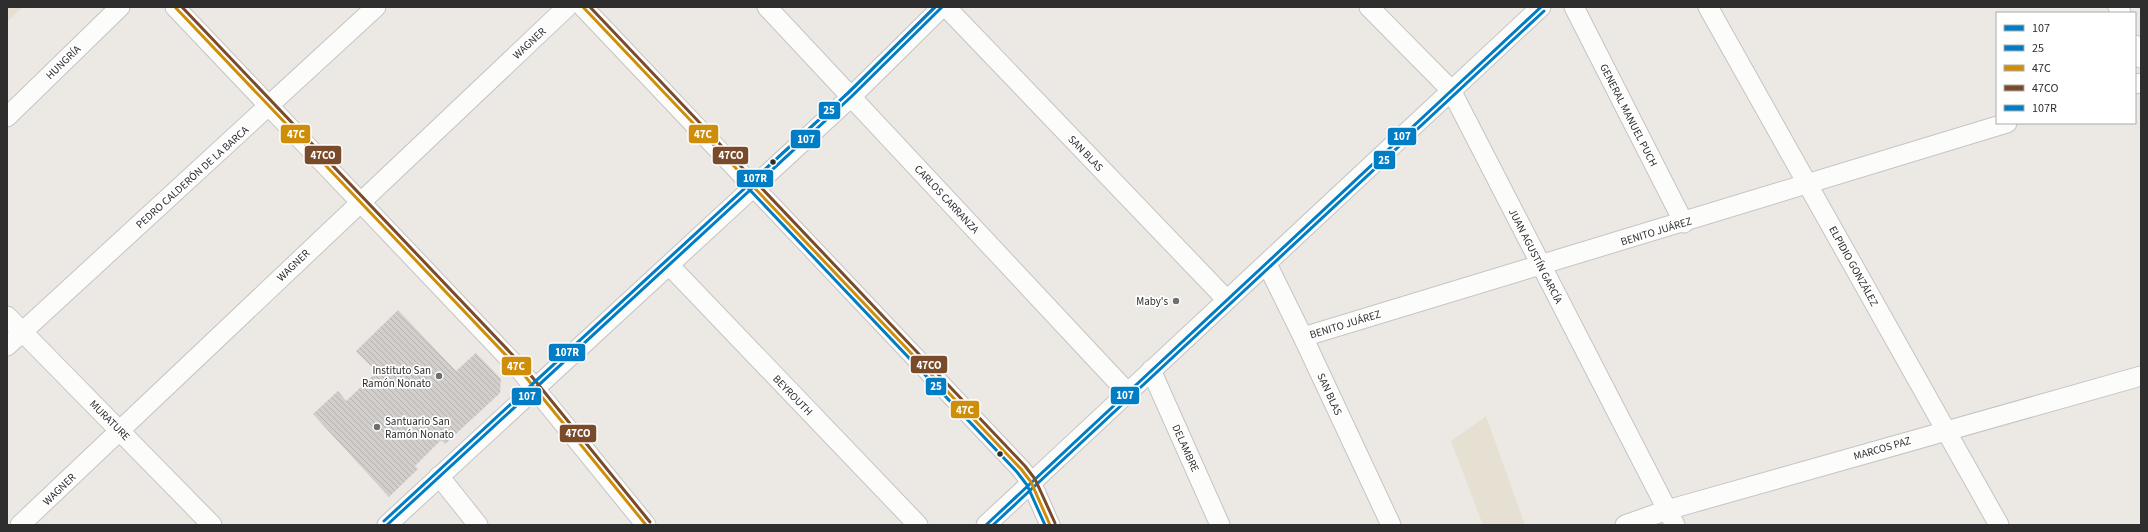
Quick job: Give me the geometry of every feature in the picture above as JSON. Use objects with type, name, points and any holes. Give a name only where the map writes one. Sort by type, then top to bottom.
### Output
[{"type":"street","name":"HUNGRÍA","points":[[7,117],[120,7]]},
{"type":"street","points":[[175,7],[536,387],[646,525]]},
{"type":"street","name":"PEDRO CALDERÓN DE LA BARCA","points":[[7,346],[376,7]]},
{"type":"street","name":"WAGNER","points":[[20,525],[568,7]]},
{"type":"street","points":[[583,7],[1022,469],[1031,482],[1050,525]]},
{"type":"street","name":"CARLOS CARRANZA","points":[[767,7],[1126,392]]},
{"type":"street","points":[[387,525],[851,97],[942,7]]},
{"type":"street","name":"SAN BLAS","points":[[946,7],[1226,299]]},
{"type":"street","name":"JUAN AGUSTÍN GARCÍA","points":[[1369,7],[1451,90],[1671,518]]},
{"type":"street","points":[[986,525],[1126,392],[1152,370],[1226,299],[1267,264],[1541,7]]},
{"type":"street","name":"GENERAL MANUEL PUCH","points":[[1574,7],[1684,223]]},
{"type":"street","name":"ELPIDIO GONZÁLEZ","points":[[1708,7],[1999,525]]},
{"type":"street","points":[[2136,47],[2141,58]]},
{"type":"street","name":"BENITO JUÁREZ","points":[[1303,337],[1684,223],[1808,183],[2004,124]]},
{"type":"street","name":"SAN BLAS","points":[[1267,264],[1391,525]]},
{"type":"street","name":"BEYROUTH","points":[[669,265],[918,525]]},
{"type":"street","name":"MURATURE","points":[[7,316],[212,525]]},
{"type":"street","name":"DELAMBRE","points":[[1152,370],[1220,525]]},
{"type":"street","name":"MARCOS PAZ","points":[[1625,525],[1671,518],[1946,430],[2141,376]]},
{"type":"street","points":[[439,476],[478,525]]},
{"type":"shaded area","points":[[7,7],[23,7],[7,22]]},
{"type":"shaded area","points":[[1486,416],[1525,525],[1483,525],[1451,441]]},
{"type":"building","points":[[398,310],[456,371],[476,353],[501,379],[500,393],[445,444],[441,440],[415,466],[418,469],[389,497],[313,414],[338,391],[346,401],[377,372],[356,351]]},
{"type":"transit line","name":"47C","points":[[175,7],[520,370],[646,525]]},
{"type":"transit line","name":"47CO","points":[[182,7],[524,367],[650,522]]},
{"type":"transit line","name":"47C","points":[[583,7],[1021,469],[1031,482],[1050,525]]},
{"type":"transit line","name":"47CO","points":[[590,7],[1025,466],[1035,479],[1055,523]]},
{"type":"transit line","name":"25","points":[[935,7],[848,93],[750,183],[748,188],[1017,472],[1027,485],[1045,525]]},
{"type":"transit line","name":"107R","points":[[384,521],[848,93],[935,7]]},
{"type":"transit line","name":"107","points":[[387,525],[851,97],[942,7]]},
{"type":"transit line","name":"107","points":[[986,525],[1541,7]]},
{"type":"transit line","name":"25","points":[[993,525],[1544,11]]},
{"type":"place","name":"Maby's","points":[[1176,301]]},
{"type":"place","name":"Instituto San Ramón Nonato","points":[[439,376]]},
{"type":"place","name":"Santuario San Ramón Nonato","points":[[377,427]]}]
